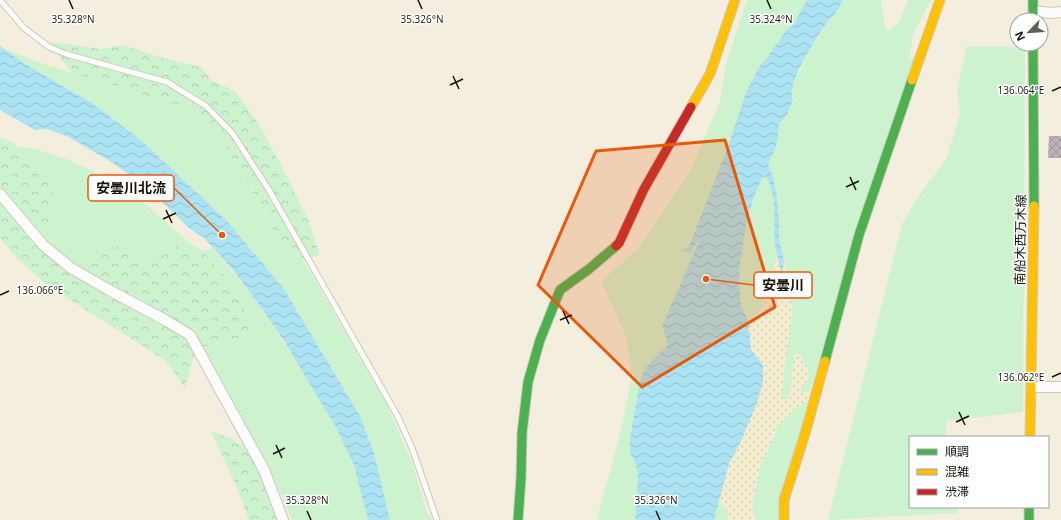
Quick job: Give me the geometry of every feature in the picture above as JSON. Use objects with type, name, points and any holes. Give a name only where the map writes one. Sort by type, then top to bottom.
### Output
[{"type":"street","points":[[518,520],[522,433],[528,382],[540,340],[560,290],[589,269],[619,243],[644,189],[710,74],[735,0]]},
{"type":"street","points":[[784,520],[784,500],[805,434],[859,235],[940,0]]},
{"type":"street","points":[[1033,0],[1033,12]]},
{"type":"street","points":[[1049,13],[1061,12]]},
{"type":"street","name":"南船木西万木線","points":[[1030,436],[1034,183],[1033,52]]},
{"type":"street","points":[[0,194],[42,245],[71,268],[190,335],[264,470],[283,520]]},
{"type":"street","points":[[1031,387],[1061,387]]},
{"type":"street","points":[[1029,520],[1030,508]]},
{"type":"lane","points":[[0,0],[24,28],[49,47],[66,54],[167,82],[206,106],[233,134],[269,190],[397,415],[412,448],[437,520]]},
{"type":"highlighted area","points":[[725,140],[775,307],[642,387],[538,285],[596,151]]},
{"type":"green space","points":[[747,0],[807,0],[793,25],[787,29],[759,67],[746,92],[727,149],[688,248],[690,253],[701,238],[698,247],[662,326],[668,345],[645,368],[630,439],[630,452],[638,474],[635,520],[597,520],[621,430],[632,376],[626,337],[602,283],[606,277],[639,248],[690,171],[720,102],[725,67]]},
{"type":"green space","points":[[843,0],[881,0],[884,23],[887,31],[899,22],[908,0],[931,0],[913,35],[909,61],[915,55],[810,391],[800,396],[801,389],[809,376],[800,354],[795,354],[790,393],[785,401],[781,397],[785,366],[788,275],[779,239],[777,198],[773,177],[768,163],[775,150],[779,124],[787,115],[792,88],[810,48]]},
{"type":"green space","points":[[49,42],[101,49],[123,45],[159,57],[201,67],[211,80],[235,91],[258,123],[289,180],[309,222],[319,253],[318,256],[302,258],[294,254],[275,232],[219,135],[193,113],[127,89],[71,72]]},
{"type":"green space","points":[[967,46],[1009,47],[1009,52],[1025,52],[1023,412],[946,421],[947,436],[909,436],[909,508],[957,508],[957,513],[828,520],[902,224],[916,200],[947,158],[960,114],[957,90]]},
{"type":"green space","points":[[2,48],[43,64],[127,89],[193,113],[219,135],[275,232],[294,254],[302,258],[387,405],[413,465],[427,513],[433,520],[390,520],[374,453],[360,416],[284,289],[227,221],[141,140],[92,103],[22,62]]},
{"type":"green space","points":[[0,137],[11,142],[33,160],[50,178],[55,199],[50,221],[26,233],[52,257],[77,275],[83,264],[99,260],[104,246],[124,248],[141,254],[148,269],[177,246],[202,251],[223,274],[254,326],[250,336],[204,347],[194,355],[185,388],[166,361],[47,285],[14,255],[0,238]]},
{"type":"green space","points":[[17,147],[35,149],[69,160],[97,173],[116,179],[190,243],[202,251],[212,248],[241,281],[267,317],[336,427],[346,445],[356,471],[368,520],[292,520],[274,479],[209,360],[204,347],[250,336],[160,258],[148,270],[99,260],[83,264],[80,269],[68,261],[33,229],[39,226],[49,178],[33,160]]},
{"type":"green space","points":[[765,175],[769,182],[773,198],[777,256],[761,311],[748,321],[742,308],[739,288],[740,256],[746,224],[756,193],[762,178]]},
{"type":"green space","points":[[808,399],[780,520],[756,520],[752,509],[759,470],[779,424]]},
{"type":"green space","points":[[211,431],[232,439],[251,452],[280,520],[248,520],[238,490]]},
{"type":"green space","points":[[720,499],[730,520],[714,520]]},
{"type":"sand","points":[[778,257],[781,278],[784,259],[788,275],[792,313],[781,397],[785,401],[790,393],[795,354],[800,354],[809,376],[801,389],[800,395],[810,391],[808,399],[779,424],[759,470],[752,509],[756,520],[730,520],[720,499],[729,464],[741,441],[757,403],[763,382],[763,366],[751,349],[748,321],[761,311],[775,261]]},
{"type":"water","points":[[807,0],[843,0],[837,11],[814,42],[802,64],[793,85],[793,100],[787,115],[779,124],[775,150],[768,163],[773,177],[777,198],[779,239],[784,259],[782,279],[775,243],[772,191],[765,176],[762,178],[753,200],[746,225],[739,282],[741,305],[748,321],[751,349],[763,366],[763,382],[757,403],[741,441],[729,464],[714,520],[635,520],[638,474],[630,452],[630,439],[639,386],[645,368],[668,345],[662,326],[700,239],[690,253],[679,250],[688,248],[727,149],[746,92],[759,67],[787,29],[793,25]]},
{"type":"water","points":[[0,46],[22,62],[92,103],[141,140],[227,221],[284,289],[360,416],[374,453],[390,520],[368,520],[354,465],[337,429],[284,341],[262,309],[233,270],[203,237],[190,229],[152,192],[113,163],[67,136],[46,129],[35,130],[0,110]]},
{"type":"building","points":[[1049,136],[1061,136],[1061,158],[1048,158]]},
{"type":"traffic: fast","points":[[1033,0],[1033,12]]},
{"type":"traffic: fast","points":[[1033,52],[1034,206]]},
{"type":"traffic: fast","points":[[825,361],[859,235],[912,80]]},
{"type":"traffic: fast","points":[[518,520],[522,433],[528,382],[540,340],[560,290],[589,269],[616,246]]},
{"type":"traffic: fast","points":[[1029,508],[1029,520]]},
{"type":"traffic: slow","points":[[691,107],[710,74],[735,0]]},
{"type":"traffic: slow","points":[[912,80],[940,0]]},
{"type":"traffic: slow","points":[[1030,436],[1034,206]]},
{"type":"traffic: slow","points":[[784,520],[784,500],[805,434],[825,361]]},
{"type":"traffic: jam","points":[[616,246],[619,243],[644,189],[691,107]]},
{"type":"place","name":"安曇川北流","points":[[222,235]]},
{"type":"place","name":"安曇川","points":[[706,279]]}]
